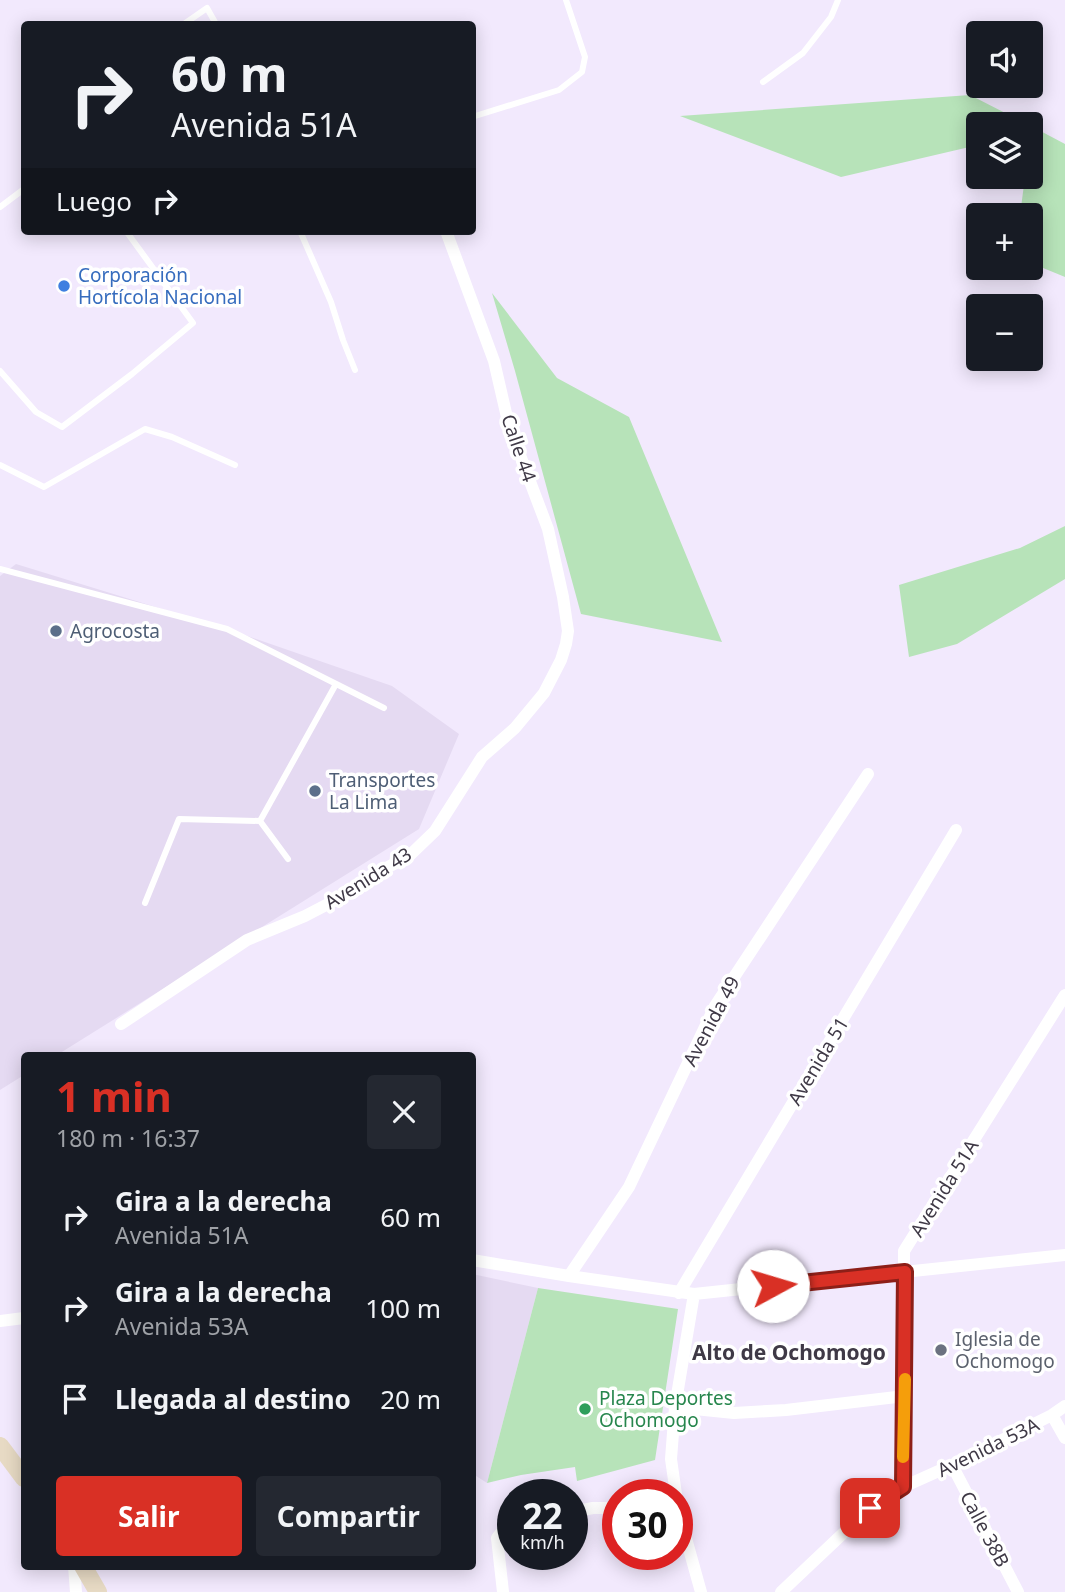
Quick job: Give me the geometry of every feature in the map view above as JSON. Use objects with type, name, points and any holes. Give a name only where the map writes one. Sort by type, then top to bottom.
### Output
[{"type":"main road","points":[[0,1446],[21,1474]]},
{"type":"main road","points":[[85,1570],[98,1592]]},
{"type":"street","name":"Calle 44","points":[[447,235],[494,361],[509,426],[548,529],[564,597],[568,631],[557,667]]},
{"type":"street","name":"Avenida 43","points":[[121,1024],[247,940],[305,916],[351,892],[367,878],[409,856],[435,831],[482,757],[515,728],[544,693],[557,667]]},
{"type":"street","name":"Avenida 49","points":[[569,1276],[629,1186],[715,1006],[867,774]]},
{"type":"street","name":"Avenida 51","points":[[679,1293],[956,830]]},
{"type":"street","name":"Avenida 51A","points":[[903,1487],[904,1251],[1065,995]]},
{"type":"street","points":[[476,1261],[694,1294],[1065,1255]]},
{"type":"street","points":[[674,1479],[671,1459],[675,1407],[694,1294]]},
{"type":"street","points":[[0,1321],[21,1318]]},
{"type":"street","points":[[675,1407],[734,1413],[786,1410],[905,1396]]},
{"type":"street","name":"Avenida 53A","points":[[781,1592],[870,1508],[903,1487],[952,1465],[1065,1406]]},
{"type":"street","points":[[1052,1415],[1065,1438]]},
{"type":"street","name":"Calle 38B","points":[[952,1465],[1018,1592]]},
{"type":"street","points":[[693,1565],[701,1592]]},
{"type":"street","points":[[74,1570],[76,1592]]},
{"type":"street","points":[[501,1570],[503,1592]]},
{"type":"lane","points":[[476,116],[559,90],[582,72],[585,57],[566,0]]},
{"type":"lane","points":[[763,82],[803,53],[831,18],[838,0]]},
{"type":"lane","points":[[188,21],[207,8],[214,21]]},
{"type":"lane","points":[[0,207],[21,191]]},
{"type":"lane","points":[[0,372],[36,412],[61,427],[194,323],[130,235]]},
{"type":"lane","points":[[301,235],[331,302],[355,369]]},
{"type":"lane","points":[[0,465],[44,487],[145,429],[172,437],[235,466]]},
{"type":"lane","points":[[0,569],[227,629],[384,708]]},
{"type":"lane","points":[[260,821],[336,684]]},
{"type":"lane","points":[[145,903],[179,819],[260,821]]},
{"type":"lane","points":[[260,821],[288,859]]},
{"type":"shaded area","points":[[16,564],[227,629],[392,686],[459,734],[419,829],[62,1052],[21,1052],[21,1077],[0,1090],[0,576]]},
{"type":"shaded area","points":[[476,1275],[538,1288],[487,1483],[476,1476]]},
{"type":"green space","points":[[966,95],[966,98],[976,98],[1003,112],[966,112],[966,148],[841,177],[680,116]]},
{"type":"green space","points":[[1043,132],[1065,144],[1065,277],[1043,268],[1043,203],[1022,203],[1023,189],[1043,189]]},
{"type":"green space","points":[[492,293],[557,378],[629,417],[722,642],[581,614]]},
{"type":"green space","points":[[1065,526],[1065,579],[957,644],[909,657],[899,585],[1020,548]]},
{"type":"green space","name":"Plaza Deportes Ochomogo","points":[[538,1288],[678,1309],[655,1460],[584,1479],[577,1479],[575,1467],[497,1479],[487,1483]]},
{"type":"slow traffic","points":[[903,1457],[905,1379]]},
{"type":"place","name":"Corporación Hortícola Nacional","points":[[64,286]]},
{"type":"place","name":"Agrocosta","points":[[56,631]]},
{"type":"place","name":"Transportes La Lima","points":[[315,791]]},
{"type":"place","name":"Iglesia de Ochomogo","points":[[941,1350]]},
{"type":"place","name":"Plaza Deportes Ochomogo","points":[[585,1409]]},
{"type":"district","name":"Alto de Ochomogo","points":[[789,1352]]},
{"type":"route","points":[[773,1286],[905,1272],[903,1487],[870,1508]]}]
